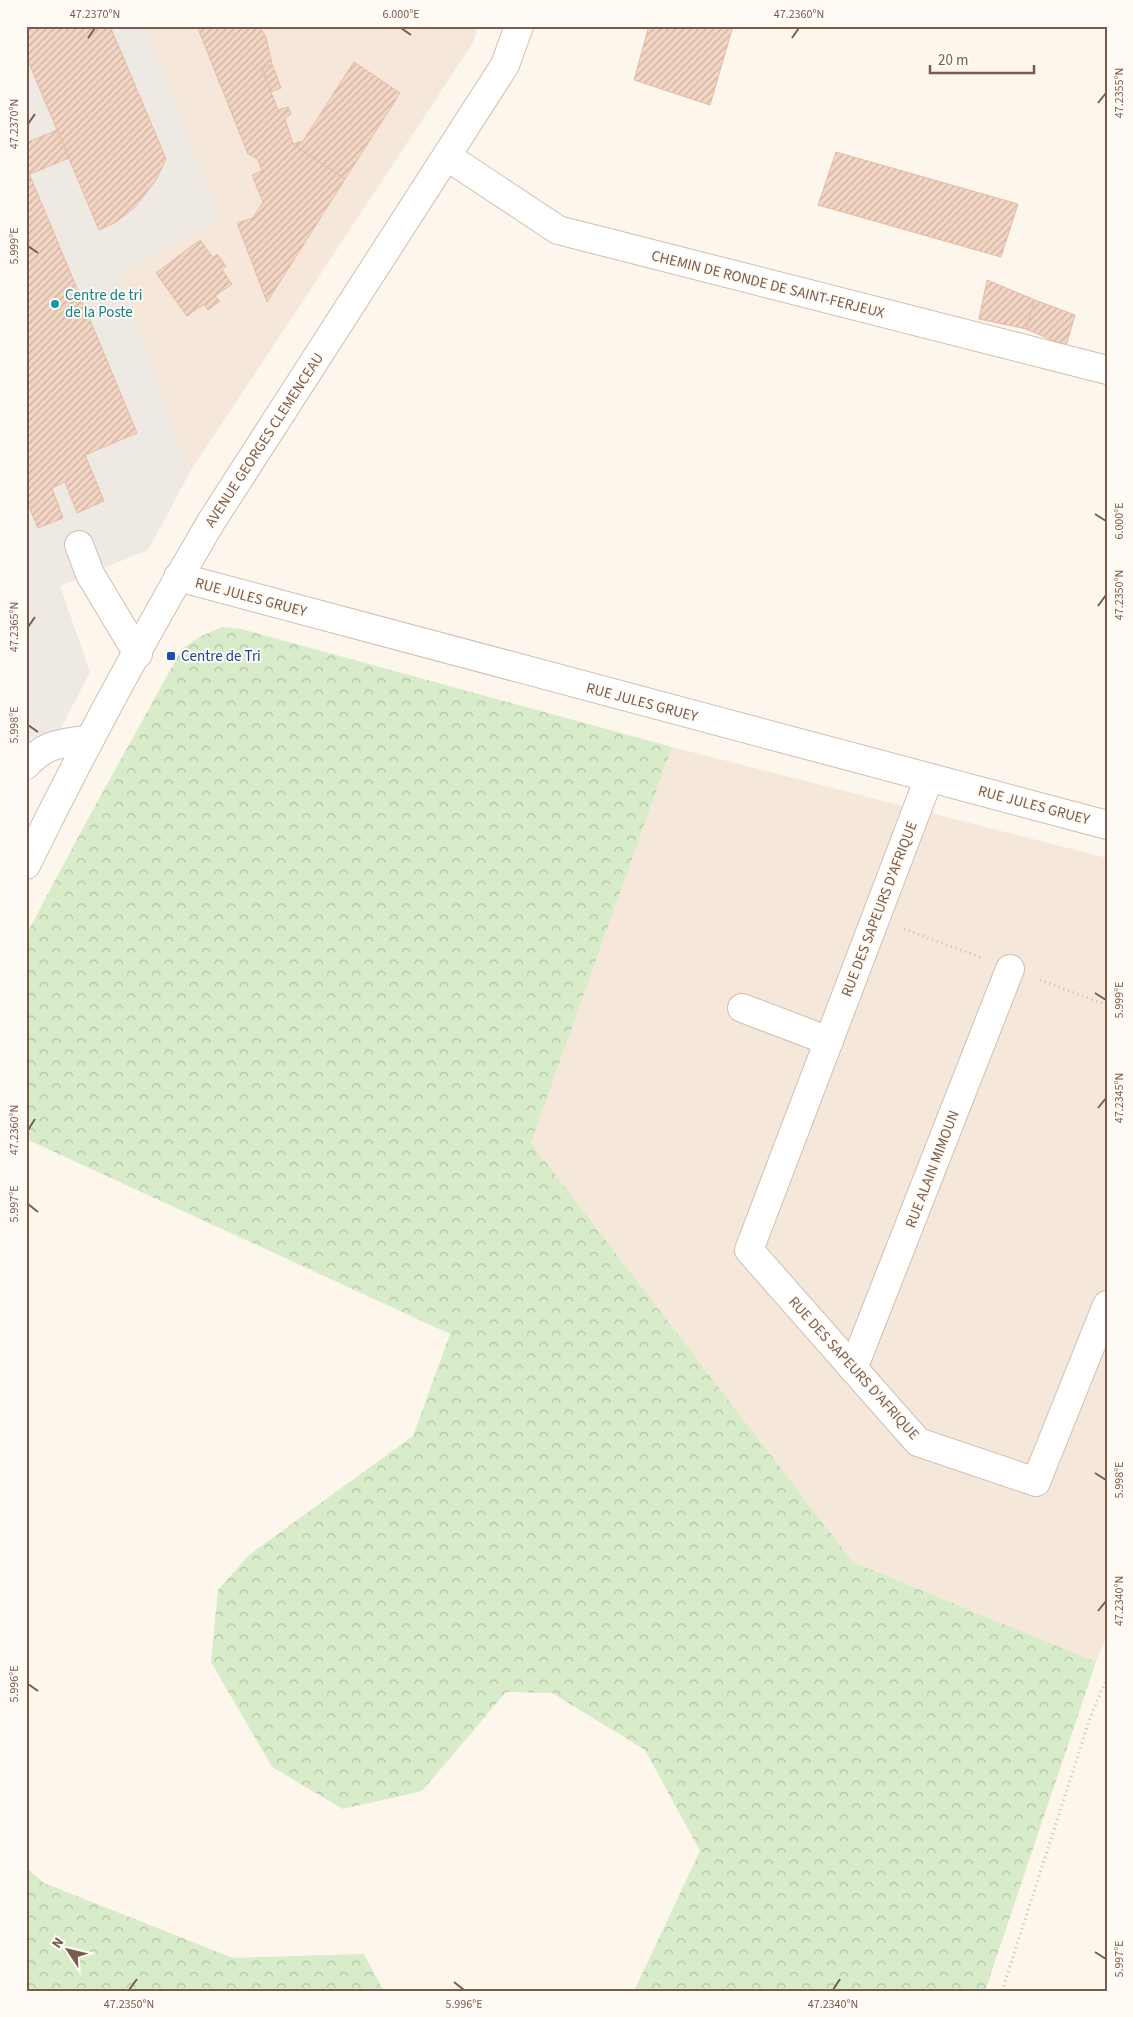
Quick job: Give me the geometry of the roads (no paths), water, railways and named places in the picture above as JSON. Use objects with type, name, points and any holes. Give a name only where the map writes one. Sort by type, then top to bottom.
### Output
[{"type":"street","name":"AVENUE GEORGES CLEMENCEAU","points":[[26,865],[90,739],[178,578],[226,498],[448,157],[505,65],[519,26]]},
{"type":"street","name":"CHEMIN DE RONDE DE SAINT-FERJEUX","points":[[448,157],[558,230],[1107,370]]},
{"type":"street","points":[[79,545],[90,574],[138,654]]},
{"type":"street","name":"RUE JULES GRUEY","points":[[178,578],[1107,825]]},
{"type":"street","points":[[26,765],[38,752],[52,745],[90,739]]},
{"type":"street","name":"RUE DES SAPEURS D'AFRIQUE","points":[[929,778],[749,1250],[918,1442],[1036,1482],[1107,1305]]},
{"type":"street","name":"RUE ALAIN MIMOUN","points":[[853,1369],[1010,969]]},
{"type":"street","points":[[742,1008],[829,1041]]},
{"type":"place","name":"Centre de tri de la Poste","points":[[55,304]]},
{"type":"place","name":"Centre de Tri","points":[[171,656]]}]
